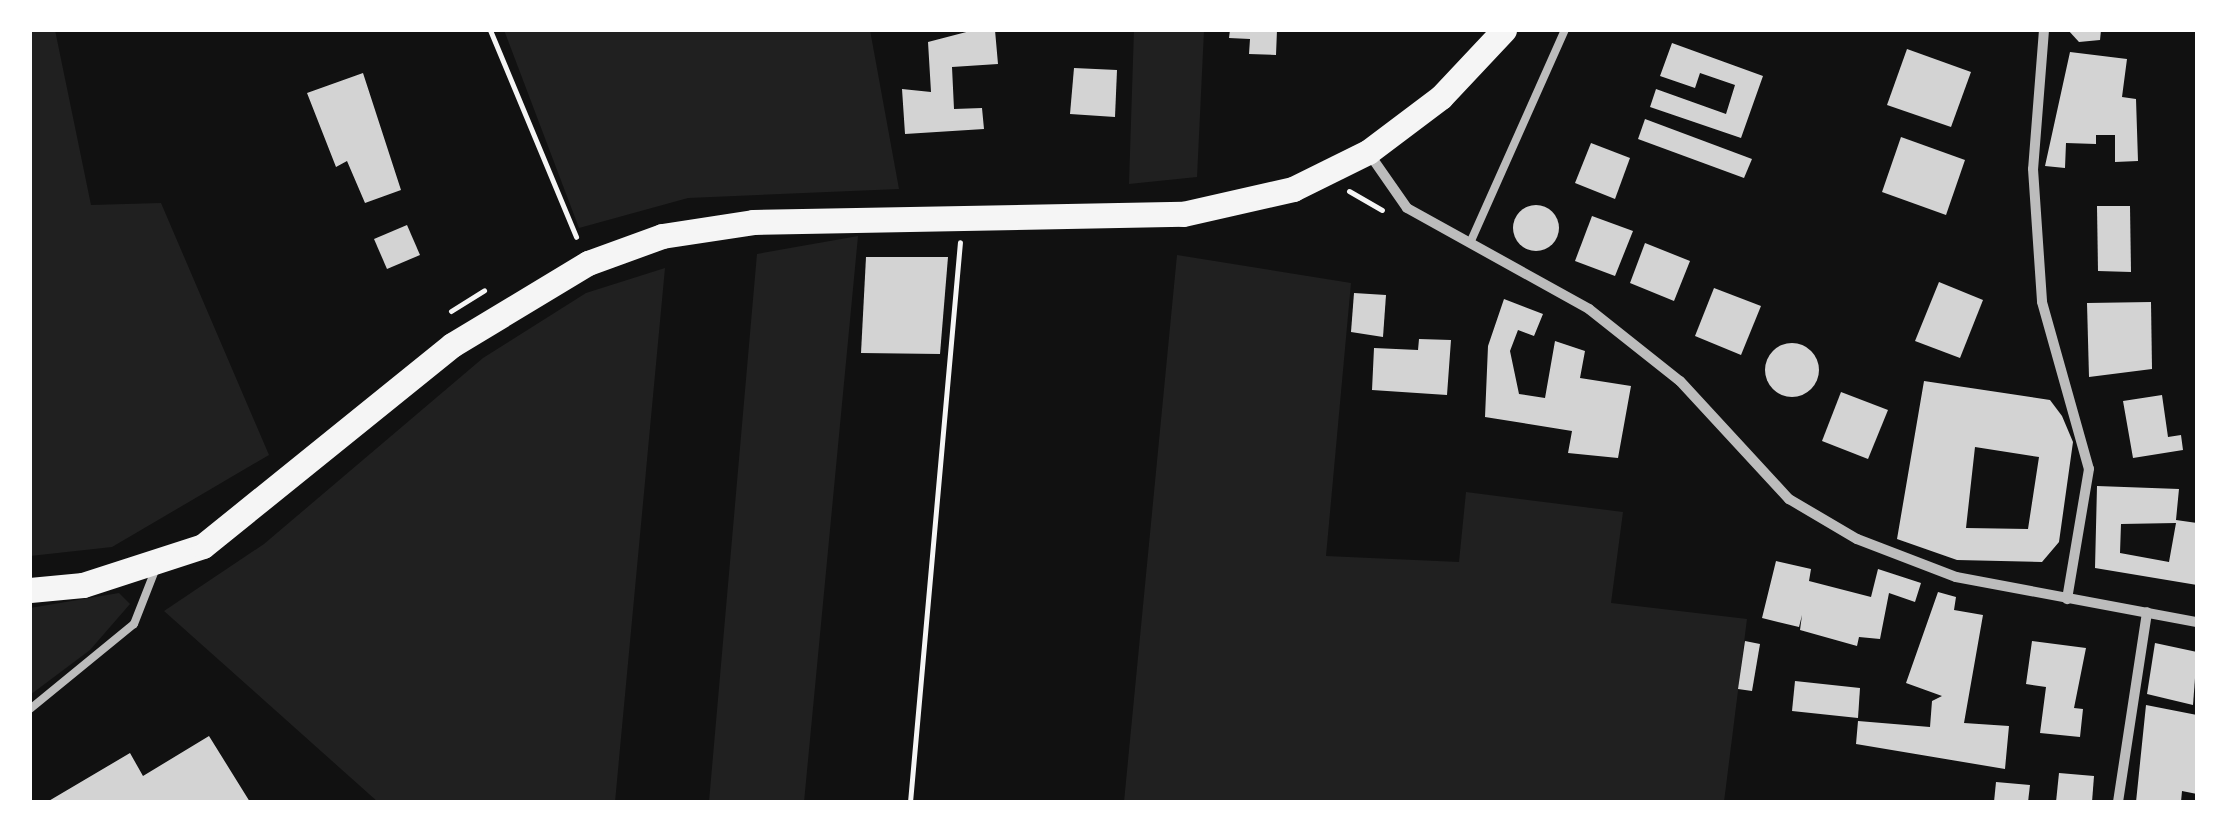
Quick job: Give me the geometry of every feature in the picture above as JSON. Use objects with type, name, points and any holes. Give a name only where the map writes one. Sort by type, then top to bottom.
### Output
[{"type":"main road","points":[[30,590],[156,566],[262,503],[522,294],[583,252],[753,222],[1183,214],[1328,172],[1368,152],[1441,97],[1504,30]]},
{"type":"street","points":[[2044,30],[2033,169],[2042,302],[2089,468],[2067,598]]},
{"type":"street","points":[[1368,152],[1407,208],[1589,309],[1680,380],[1789,499],[1857,539],[1956,577],[2197,622]]},
{"type":"street","points":[[2118,802],[2147,612]]},
{"type":"lane","points":[[1470,243],[1565,30]]},
{"type":"lane","points":[[30,709],[134,624],[156,566]]},
{"type":"path","points":[[490,30],[583,252]]},
{"type":"path","points":[[1328,172],[1394,220],[1428,220]]},
{"type":"path","points":[[910,802],[962,219]]},
{"type":"path","points":[[583,252],[596,235]]},
{"type":"path","points":[[561,250],[583,252]]},
{"type":"path","points":[[446,316],[494,285]]},
{"type":"shaded area","points":[[30,30],[55,30],[91,205],[161,203],[269,455],[112,547],[30,556]]},
{"type":"shaded area","points":[[504,30],[870,30],[899,189],[688,198],[579,228]]},
{"type":"shaded area","points":[[1134,30],[1204,30],[1197,177],[1129,184]]},
{"type":"shaded area","points":[[858,236],[804,802],[709,802],[757,254]]},
{"type":"shaded area","points":[[1177,255],[1351,283],[1326,556],[1459,562],[1466,492],[1623,512],[1611,603],[1747,619],[1724,802],[1124,802]]},
{"type":"shaded area","points":[[665,268],[615,802],[378,802],[164,611],[264,544],[483,358],[586,293]]},
{"type":"shaded area","points":[[119,593],[130,604],[90,650],[30,695],[30,608]]},
{"type":"building","points":[[974,30],[995,30],[998,64],[952,67],[954,109],[982,108],[984,129],[905,134],[902,89],[931,92],[928,42]]},
{"type":"building","points":[[1230,30],[1277,30],[1276,55],[1249,54],[1250,39],[1229,38]]},
{"type":"building","points":[[2068,30],[2101,30],[2100,40],[2079,42]]},
{"type":"building","points":[[1672,43],[1763,76],[1741,138],[1650,107],[1656,89],[1726,114],[1735,85],[1700,73],[1695,88],[1660,76]]},
{"type":"building","points":[[1907,49],[1971,72],[1951,127],[1887,105]]},
{"type":"building","points":[[2070,52],[2127,59],[2122,97],[2136,99],[2138,161],[2115,162],[2115,135],[2096,135],[2096,144],[2066,143],[2065,168],[2045,166]]},
{"type":"building","points":[[1074,68],[1117,70],[1115,117],[1070,114]]},
{"type":"building","points":[[363,73],[401,190],[365,203],[347,161],[336,167],[307,93]]},
{"type":"building","points":[[1645,119],[1752,159],[1744,178],[1638,139]]},
{"type":"building","points":[[1901,137],[1965,160],[1946,215],[1882,192]]},
{"type":"building","points":[[1591,143],[1630,158],[1615,199],[1575,183]]},
{"type":"building","points":[[1536,205],[1552,212],[1559,228],[1552,244],[1536,251],[1520,244],[1513,228],[1520,212]]},
{"type":"building","points":[[2097,206],[2130,206],[2131,272],[2098,271]]},
{"type":"building","points":[[1592,216],[1633,231],[1615,276],[1575,261]]},
{"type":"building","points":[[407,225],[420,255],[387,269],[374,239]]},
{"type":"building","points":[[1645,243],[1690,261],[1674,301],[1630,283]]},
{"type":"building","points":[[866,257],[948,257],[940,354],[861,353]]},
{"type":"building","points":[[1939,282],[1983,300],[1960,358],[1915,341]]},
{"type":"building","points":[[1714,288],[1761,306],[1741,355],[1695,336]]},
{"type":"building","points":[[1354,293],[1386,295],[1383,337],[1351,332]]},
{"type":"building","points":[[1504,299],[1543,314],[1534,336],[1518,330],[1510,351],[1519,394],[1545,398],[1555,341],[1585,351],[1580,378],[1631,386],[1618,458],[1568,453],[1572,431],[1485,417],[1488,346]]},
{"type":"building","points":[[2151,302],[2152,369],[2089,377],[2087,303]]},
{"type":"building","points":[[1419,339],[1451,340],[1447,395],[1372,390],[1374,348],[1418,350]]},
{"type":"building","points":[[1792,343],[1811,351],[1819,370],[1811,389],[1792,397],[1773,389],[1765,370],[1773,351]]},
{"type":"building","points":[[1924,381],[2050,400],[2073,442],[2059,542],[2042,562],[1957,560],[1897,539]],"holes":[[[1975,447],[2039,457],[2028,529],[1966,528]]]},
{"type":"building","points":[[1841,392],[1888,410],[1868,459],[1822,441]]},
{"type":"building","points":[[2162,395],[2168,437],[2181,435],[2183,450],[2133,458],[2123,401]]},
{"type":"building","points":[[2097,486],[2179,489],[2176,520],[2197,523],[2197,585],[2095,568]],"holes":[[[2176,523],[2169,562],[2120,553],[2121,524]]]},
{"type":"building","points":[[1776,561],[1811,569],[1809,581],[1871,597],[1878,569],[1921,583],[1915,602],[1889,593],[1880,639],[1859,637],[1857,646],[1800,630],[1802,615],[1799,627],[1762,618]]},
{"type":"building","points":[[1938,592],[1956,597],[1954,610],[1983,615],[1964,723],[2009,726],[2005,769],[1856,744],[1858,721],[1930,727],[1932,701],[1942,696],[1906,683]]},
{"type":"building","points":[[1745,641],[1760,644],[1752,691],[1738,689]]},
{"type":"building","points":[[2032,641],[2086,648],[2074,708],[2083,709],[2080,737],[2040,733],[2046,687],[2026,684]]},
{"type":"building","points":[[2155,643],[2197,652],[2193,705],[2147,694]]},
{"type":"building","points":[[1795,681],[1860,688],[1858,718],[1792,711]]},
{"type":"building","points":[[2146,705],[2197,715],[2197,794],[2182,791],[2181,802],[2136,802]]},
{"type":"building","points":[[209,736],[250,802],[47,802],[130,753],[143,776]]},
{"type":"building","points":[[2059,773],[2094,776],[2092,802],[2056,802]]},
{"type":"building","points":[[1996,782],[2030,785],[2028,802],[1994,802]]}]
